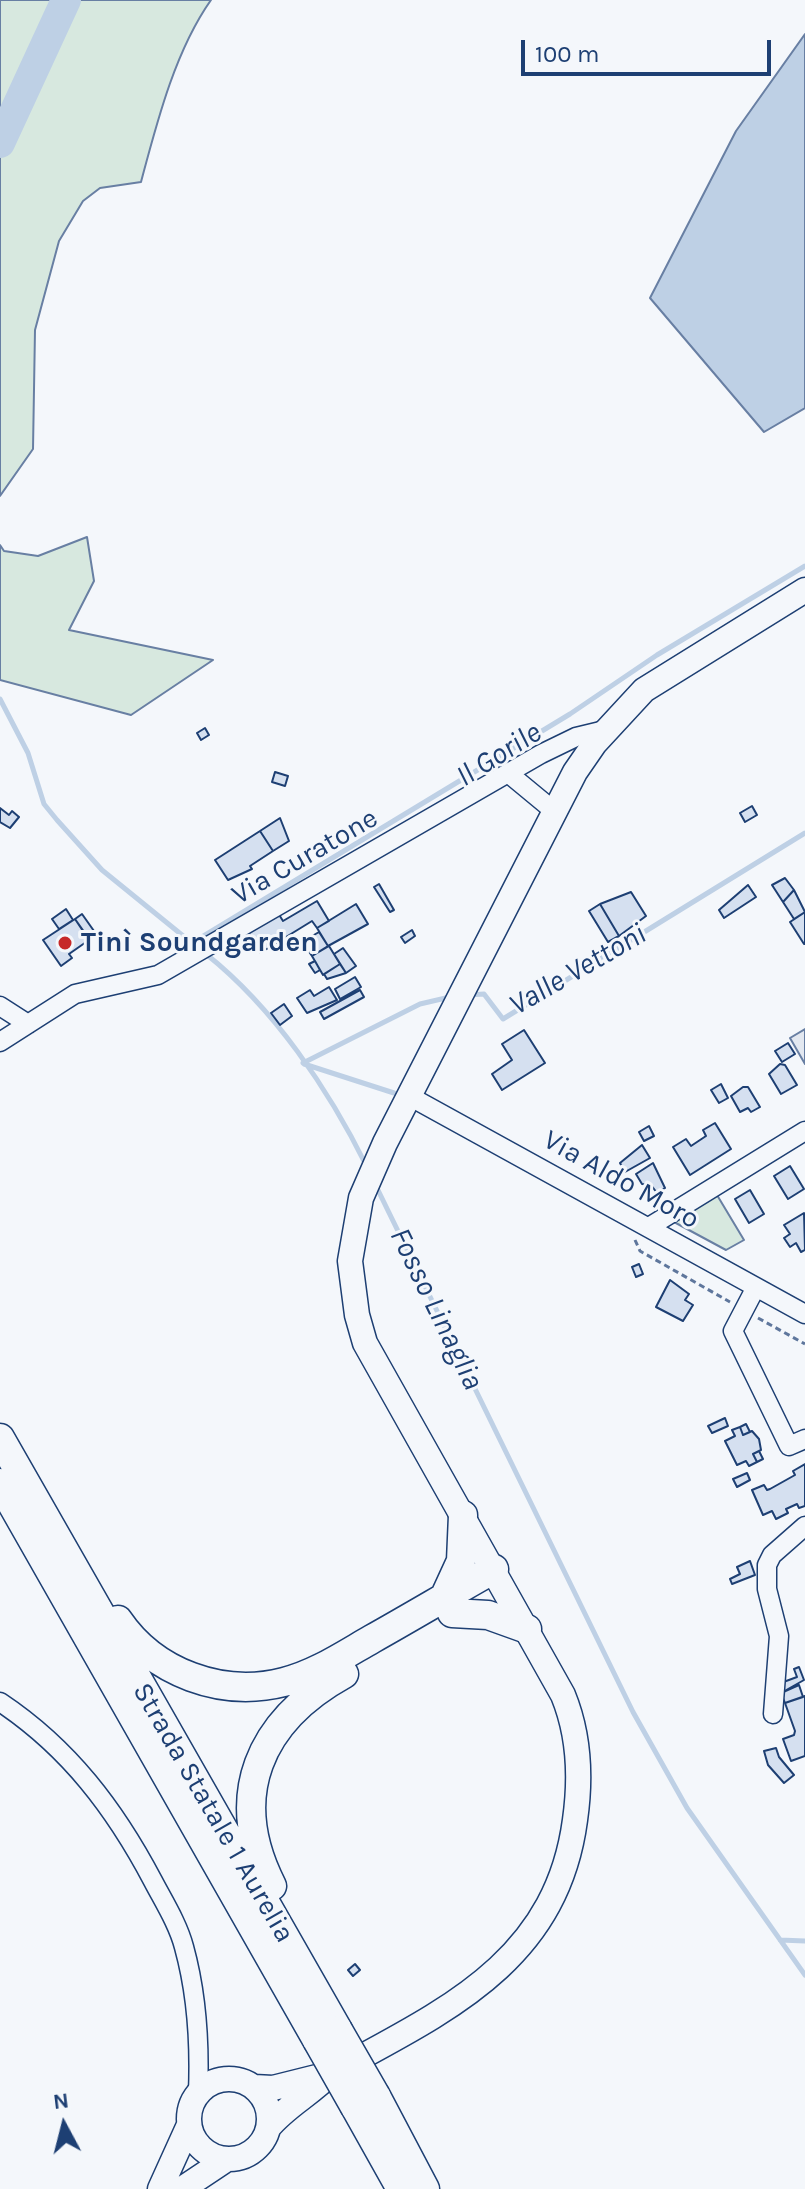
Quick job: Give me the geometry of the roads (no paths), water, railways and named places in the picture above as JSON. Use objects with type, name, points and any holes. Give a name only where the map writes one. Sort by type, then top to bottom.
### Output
[{"type":"highway","name":"Strada Statale 1 Aurelia","points":[[0,1438],[273,1919],[327,2035]]},
{"type":"highway","name":"Strada Statale 1 Aurelia","points":[[0,1483],[365,2101],[425,2189]]},
{"type":"highway","points":[[273,1919],[272,1888],[257,1851],[251,1806],[255,1771],[268,1741],[293,1710],[321,1687],[448,1605],[461,1561],[463,1515]]},
{"type":"highway","points":[[70,1566],[90,1573],[126,1632],[150,1656],[199,1679],[243,1687],[270,1685],[308,1674],[498,1577]]},
{"type":"highway","points":[[448,1605],[527,1629]]},
{"type":"highway","name":"Strada Statale 1 Aurelia","points":[[365,2101],[401,2189]]},
{"type":"main road","points":[[160,2189],[189,2125],[191,2106],[207,2085],[224,2079],[239,2080],[254,2087],[273,2088],[330,2074],[460,2002],[494,1975],[527,1939],[557,1887],[574,1831],[577,1751],[566,1703],[365,1343],[357,1315],[350,1261],[361,1198],[385,1143],[554,811],[575,772],[605,730],[656,680],[805,590]]},
{"type":"main road","points":[[182,2189],[227,2159],[251,2152],[262,2142],[268,2128],[281,2113],[315,2090],[330,2074]]},
{"type":"main road","points":[[254,2087],[268,2107],[268,2128]]},
{"type":"main road","points":[[189,2125],[198,2144],[206,2152],[227,2159]]},
{"type":"street","name":"Via Curatone","points":[[0,1042],[75,994],[150,979],[508,773],[576,737],[605,730]]},
{"type":"street","points":[[508,773],[554,811]]},
{"type":"street","points":[[0,1006],[28,1024]]},
{"type":"street","name":"Via Aldo Moro","points":[[409,1096],[756,1287],[802,1308]]},
{"type":"street","points":[[649,1227],[805,1131]]},
{"type":"street","points":[[756,1287],[733,1331],[789,1446],[805,1439]]},
{"type":"street","points":[[773,1714],[779,1636],[765,1581],[772,1555],[805,1526]]},
{"type":"street","points":[[0,1702],[52,1741],[80,1768],[138,1851],[170,1913],[183,1944],[190,1973],[197,2028],[198,2093]]},
{"type":"water","points":[[805,34],[805,408],[764,432],[650,298],[736,131]]},
{"type":"waterway","points":[[0,143],[66,0]]},
{"type":"waterway","name":"Il Gorile","points":[[192,943],[570,714],[657,655],[805,566]]},
{"type":"waterway","name":"Fosso Linaglia","points":[[0,699],[28,753],[44,804],[102,870],[198,948]]},
{"type":"waterway","name":"Valle Vettoni","points":[[468,995],[484,994],[503,1019],[805,833]]},
{"type":"waterway","name":"Fosso Linaglia","points":[[206,954],[254,999],[298,1052],[335,1109],[367,1167]]},
{"type":"waterway","name":"Valle Vettoni","points":[[303,1063],[420,1004],[450,997]]},
{"type":"waterway","points":[[304,1064],[394,1093]]},
{"type":"waterway","name":"Fosso Linaglia","points":[[375,1184],[633,1712],[687,1808],[805,1975]]},
{"type":"waterway","points":[[780,1940],[805,1941]]},
{"type":"place","name":"Tinì Soundgarden","points":[[65,943]]}]
